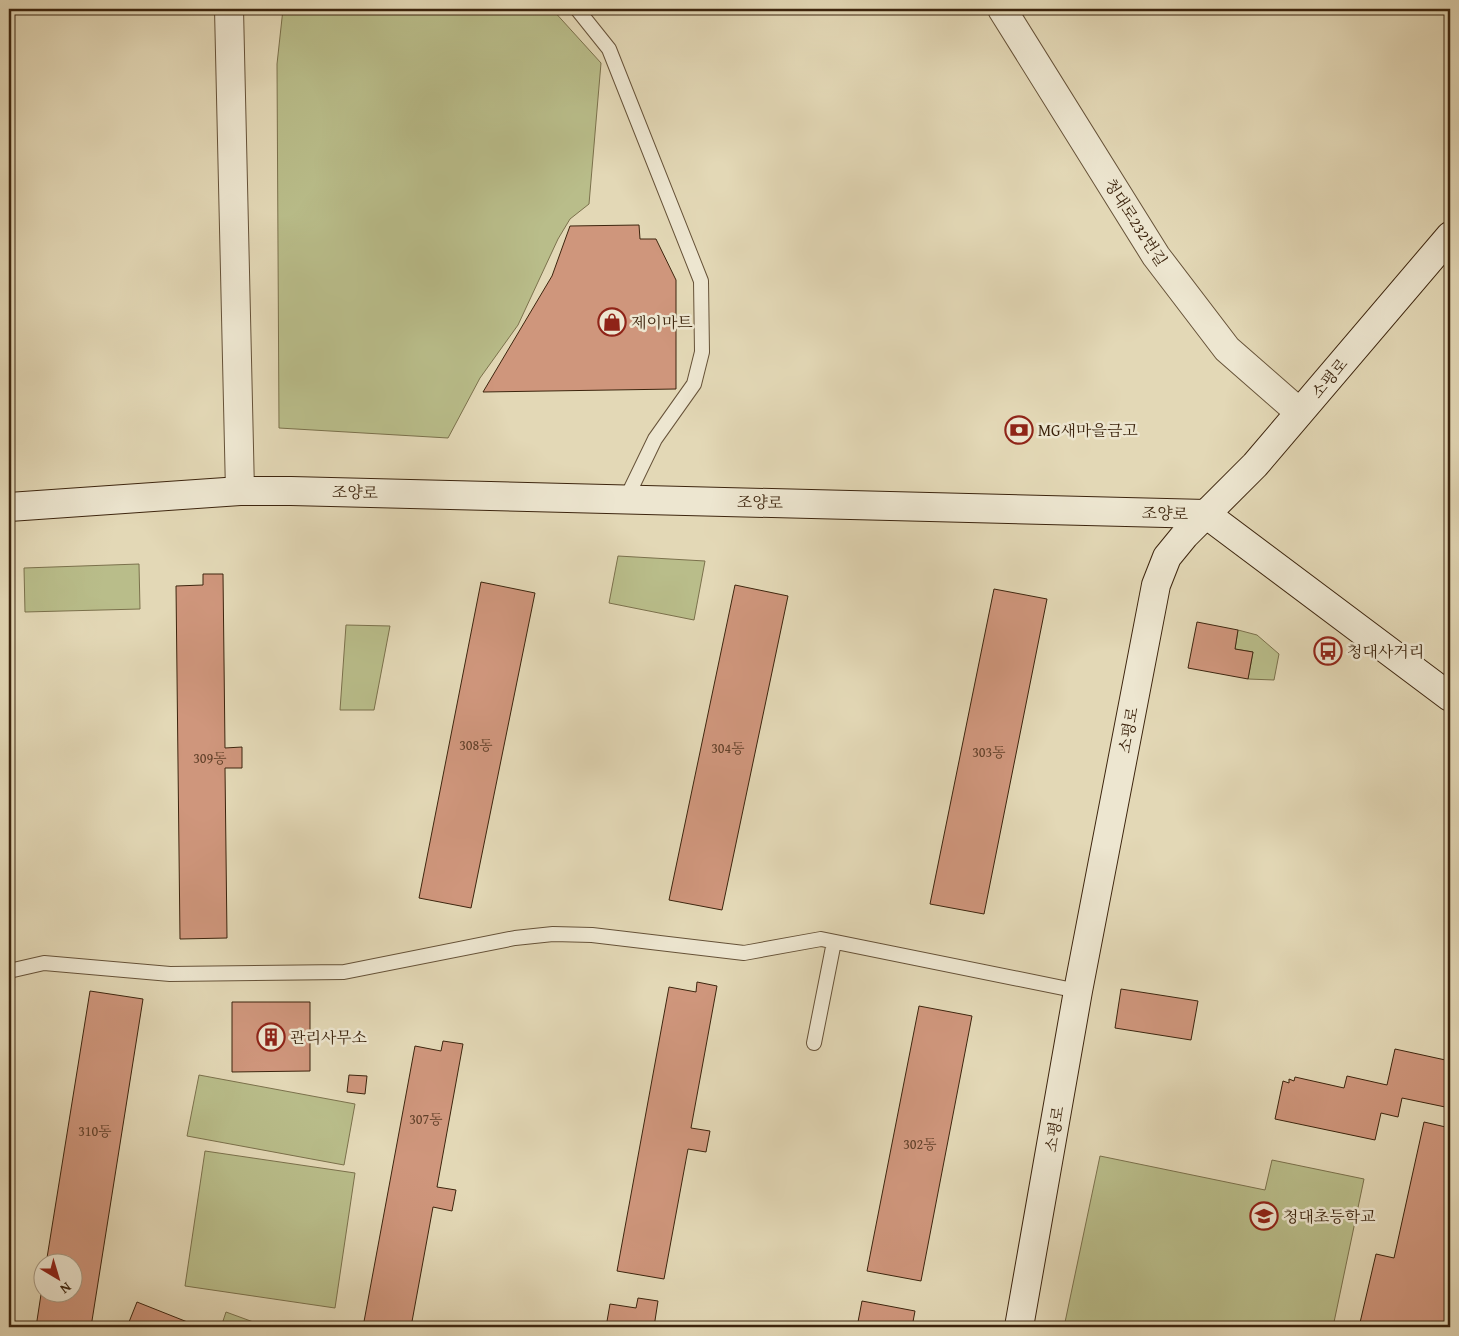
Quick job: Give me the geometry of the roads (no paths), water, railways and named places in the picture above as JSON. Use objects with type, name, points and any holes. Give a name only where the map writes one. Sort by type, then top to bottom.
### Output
[{"type":"street","points":[[229,9],[240,491]]},
{"type":"street","name":"청대로232번길","points":[[1002,9],[1156,256],[1227,349],[1299,412]]},
{"type":"street","name":"소평로","points":[[1019,1327],[1078,991],[1156,585],[1167,557],[1185,535],[1250,471],[1447,234]]},
{"type":"street","name":"조양로","points":[[9,507],[240,491],[291,491],[1206,514],[1450,697]]},
{"type":"lane","points":[[577,9],[609,49],[701,281],[702,352],[694,384],[655,439],[626,499]]},
{"type":"lane","points":[[9,971],[44,963],[170,974],[344,972],[515,938],[553,934],[592,934],[744,953],[821,939],[1078,991]]},
{"type":"lane","points":[[814,1043],[834,942]]},
{"type":"place","name":"제이마트","points":[[612,322]]},
{"type":"place","name":"MG새마을금고","points":[[1019,430]]},
{"type":"place","name":"청대사거리","points":[[1328,651]]},
{"type":"place","name":"관리사무소","points":[[271,1037]]},
{"type":"place","name":"청대초등학교","points":[[1264,1216]]}]
